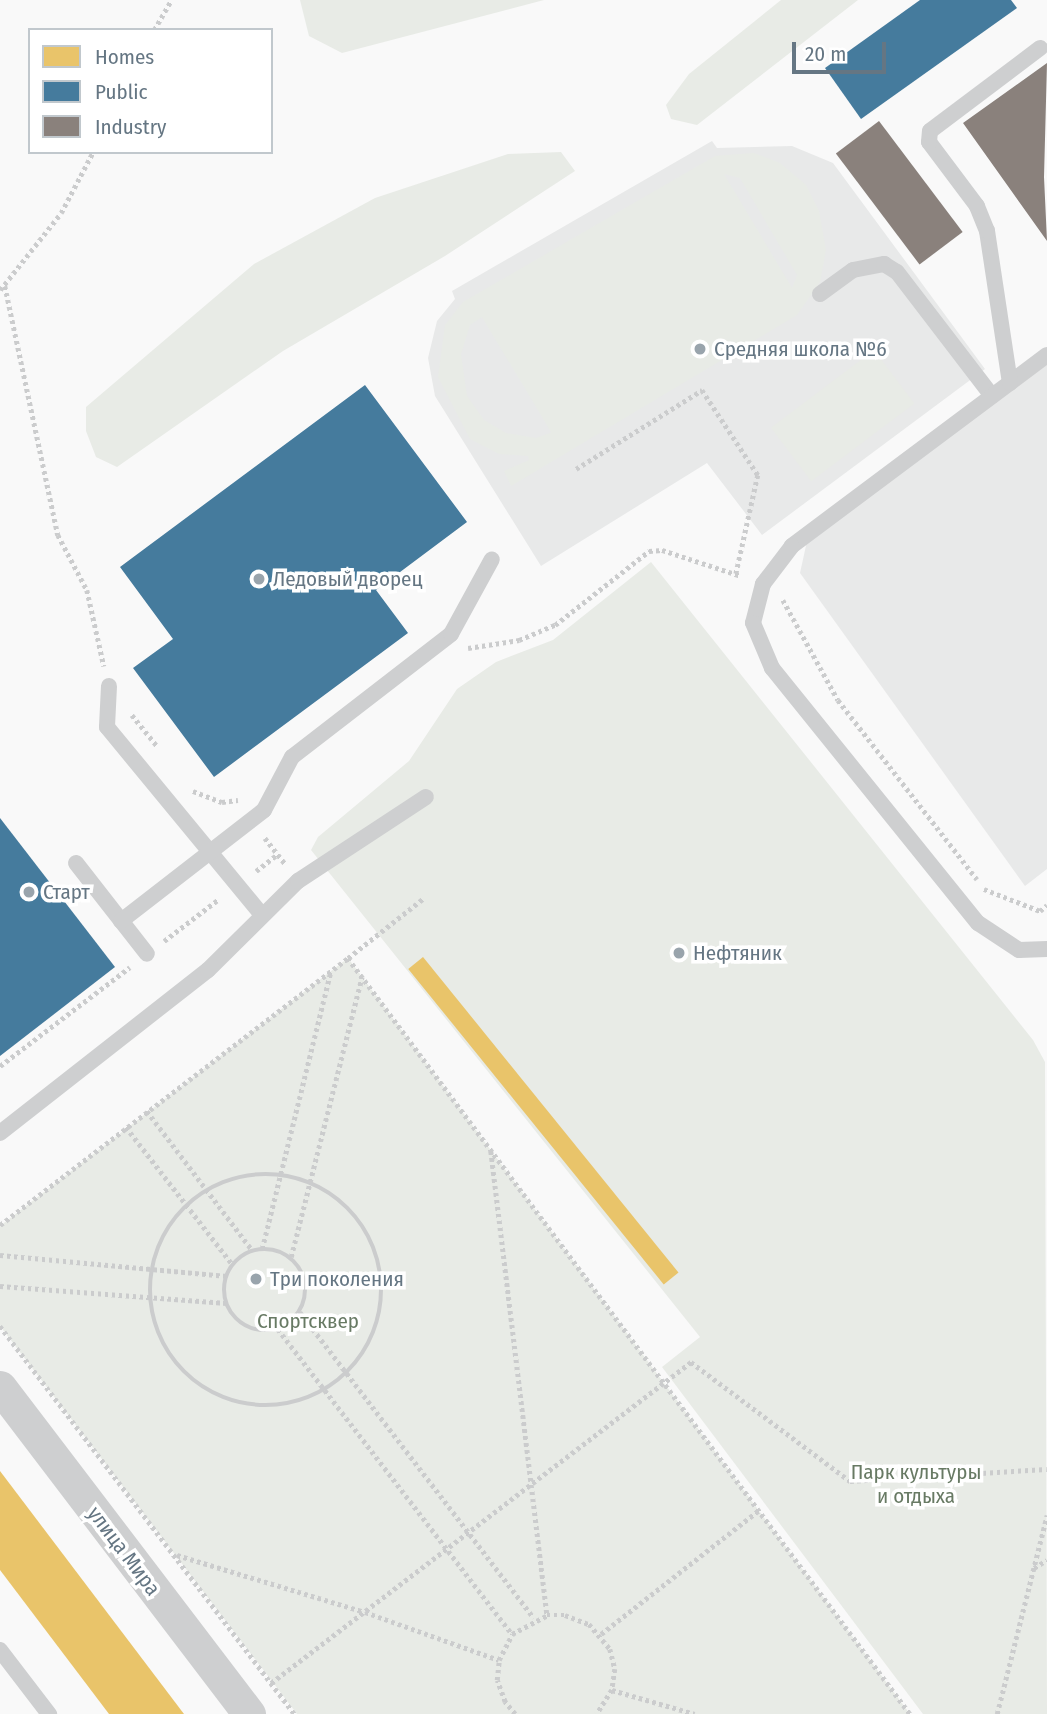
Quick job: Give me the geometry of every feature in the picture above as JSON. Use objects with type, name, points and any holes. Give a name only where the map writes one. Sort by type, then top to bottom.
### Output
[{"type":"street","name":"улица Мира","points":[[0,1387],[249,1714]]},
{"type":"lane","points":[[1010,383],[987,231],[977,206],[929,142],[930,131],[1040,48]]},
{"type":"lane","points":[[820,294],[853,270],[873,262],[891,268],[992,396]]},
{"type":"lane","points":[[1047,355],[792,546],[763,584],[753,623],[772,668],[978,923],[1019,950],[1047,949]]},
{"type":"lane","points":[[121,921],[214,852],[264,810],[292,757],[451,634],[492,559]]},
{"type":"lane","points":[[109,686],[107,726],[214,852],[261,914]]},
{"type":"lane","points":[[0,1133],[208,970],[261,914],[298,881],[426,797]]},
{"type":"lane","points":[[76,863],[147,954]]},
{"type":"lane","points":[[0,1650],[49,1714]]},
{"type":"path","points":[[155,28],[172,0]]},
{"type":"path","points":[[92,154],[61,213],[2,288],[58,536],[87,590],[109,686],[160,750]]},
{"type":"path","points":[[576,469],[702,390],[758,475],[736,574]]},
{"type":"path","points":[[458,653],[519,639],[555,625],[649,551],[662,550],[776,587],[838,700],[986,892],[1040,911],[1047,905]]},
{"type":"path","points":[[184,781],[205,799],[222,802],[249,794],[276,824],[264,836],[298,881]]},
{"type":"path","points":[[0,1225],[424,898]]},
{"type":"path","points":[[348,958],[910,1714]]},
{"type":"path","points":[[262,1249],[331,971]]},
{"type":"path","points":[[291,1257],[262,1249],[253,1251],[233,1265],[227,1276],[226,1303],[244,1325],[261,1331],[278,1329],[300,1312],[306,1282],[291,1257],[308,1181],[362,977]]},
{"type":"path","points":[[147,1111],[253,1251]]},
{"type":"path","points":[[126,1127],[233,1265]]},
{"type":"path","points":[[491,1150],[534,1483],[547,1615]]},
{"type":"path","points":[[281,1174],[308,1181],[346,1206],[361,1223],[381,1271],[376,1327],[347,1373],[324,1391],[301,1401],[255,1406],[211,1392],[173,1360],[154,1321],[150,1298],[152,1269],[167,1230],[186,1206],[207,1190],[246,1175],[281,1174]]},
{"type":"path","points":[[0,1255],[227,1276]]},
{"type":"path","points":[[0,1286],[226,1303]]},
{"type":"path","points":[[300,1312],[471,1532],[534,1618]]},
{"type":"path","points":[[0,1326],[295,1714]]},
{"type":"path","points":[[278,1329],[444,1550],[512,1634]]},
{"type":"path","points":[[271,1683],[691,1362],[850,1481],[1047,1469]]},
{"type":"path","points":[[601,1634],[759,1510]]},
{"type":"path","points":[[997,1714],[1047,1515]]},
{"type":"path","points":[[176,1555],[365,1612],[499,1660]]},
{"type":"path","points":[[1034,1569],[1047,1560]]},
{"type":"path","points":[[515,1714],[505,1702],[497,1680],[499,1660],[512,1634],[534,1618],[547,1615],[565,1615],[601,1634],[615,1669],[612,1690],[601,1713]]},
{"type":"path","points":[[612,1690],[695,1714]]},
{"type":"shaded area","name":"Средняя школа №6","points":[[712,141],[717,148],[792,146],[833,163],[985,369],[762,535],[707,463],[541,566],[435,396],[428,358],[437,321],[455,299],[452,291]]},
{"type":"shaded area","points":[[1047,359],[1047,869],[1025,886],[800,573],[807,541]]},
{"type":"green space","points":[[300,0],[544,0],[342,53],[309,36]]},
{"type":"green space","points":[[781,0],[858,0],[697,125],[671,119],[666,105],[689,74]]},
{"type":"green space","points":[[561,152],[575,171],[445,256],[283,351],[117,467],[96,457],[86,431],[86,407],[254,264],[375,198],[508,154]]},
{"type":"green space","points":[[754,153],[780,163],[806,185],[819,211],[826,250],[820,282],[797,315],[511,486],[504,471],[529,460],[528,456],[499,454],[470,439],[438,377],[445,325],[463,302],[715,156]],"holes":[[[724,174],[740,178],[797,275],[792,288]],[[482,317],[551,432],[550,433],[536,438],[506,433],[484,420],[467,396],[461,354],[470,325]]]},
{"type":"green space","points":[[874,350],[914,404],[811,481],[771,428]]},
{"type":"green space","name":"Нефтяник","points":[[651,562],[1033,1040],[1045,1062],[1047,1714],[923,1714],[662,1367],[700,1337],[311,850],[318,837],[409,761],[457,689],[496,662],[553,640]]},
{"type":"green space","name":"Спортсквер","points":[[348,958],[910,1714],[297,1714],[0,1326],[0,1226]]},
{"type":"building: Homes","points":[[423,957],[679,1273],[664,1284],[408,969]]},
{"type":"building: Homes","points":[[0,1471],[184,1714],[109,1714],[0,1570]]},
{"type":"building: Public","points":[[920,0],[1011,0],[1017,8],[861,119],[825,68]]},
{"type":"building: Public","name":"Ледовый дворец","points":[[365,385],[467,522],[376,590],[408,633],[214,777],[133,668],[173,639],[120,567]]},
{"type":"building: Public","name":"Старт","points":[[0,818],[115,967],[0,1056]]},
{"type":"building: Industry","points":[[1047,63],[1044,177],[1047,241],[963,123]]},
{"type":"building: Industry","points":[[879,121],[963,232],[920,265],[836,153]]},
{"type":"place","name":"Средняя школа №6","points":[[700,349]]},
{"type":"place","name":"Ледовый дворец","points":[[259,579]]},
{"type":"place","name":"Старт","points":[[29,892]]},
{"type":"place","name":"Нефтяник","points":[[679,953]]},
{"type":"place","name":"Три поколения","points":[[256,1279]]},
{"type":"park label","name":"Парк культуры и отдыха","points":[[916,1484]]}]
